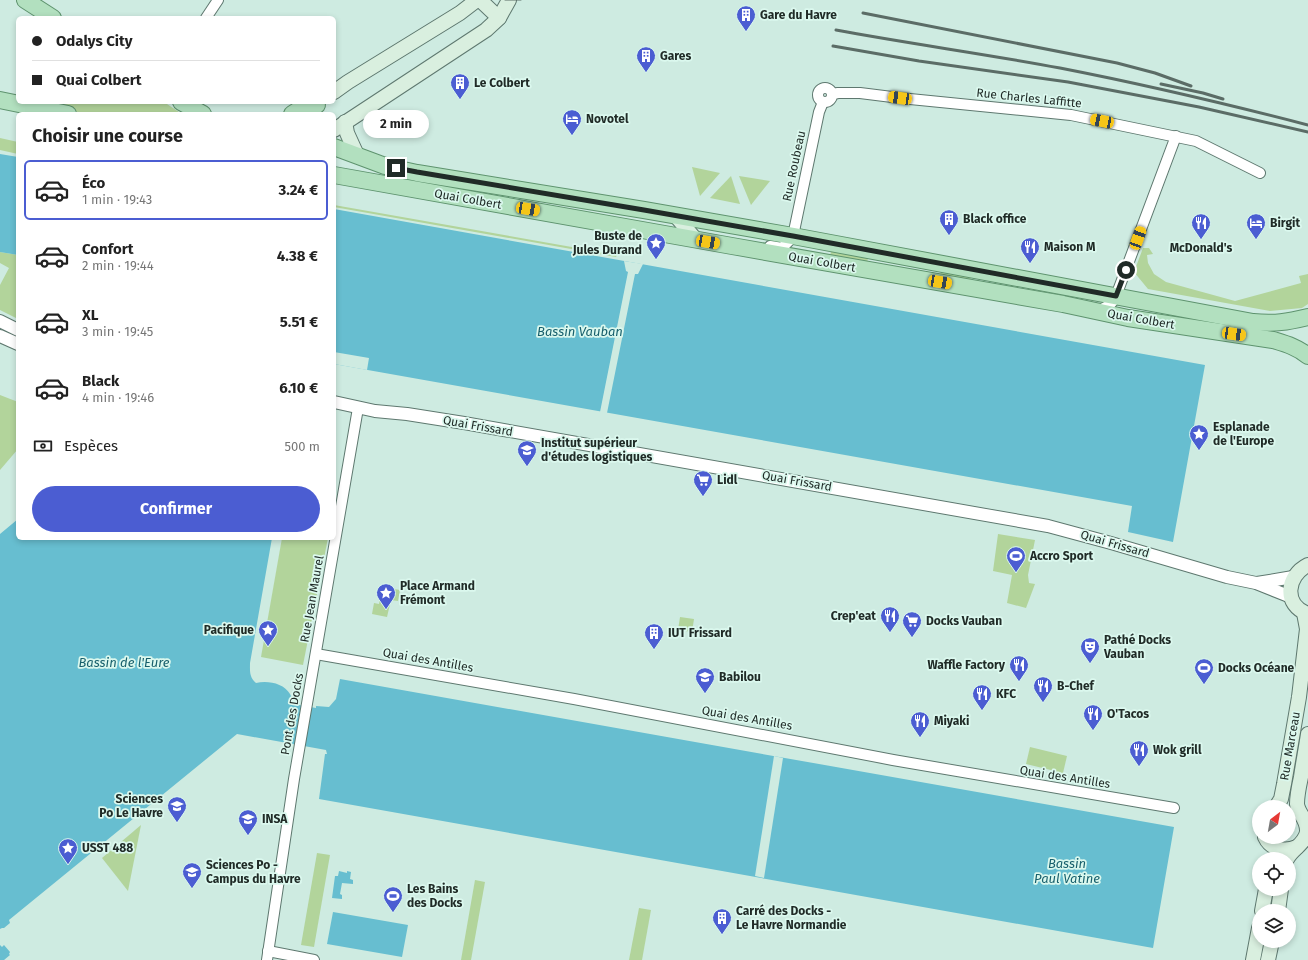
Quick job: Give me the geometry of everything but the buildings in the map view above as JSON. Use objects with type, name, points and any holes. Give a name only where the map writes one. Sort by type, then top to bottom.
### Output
[{"type":"main road","points":[[26,0],[50,16]]},
{"type":"main road","points":[[336,91],[460,13],[477,0]]},
{"type":"main road","points":[[480,0],[499,18]]},
{"type":"main road","points":[[357,155],[347,133],[339,126],[473,39],[492,25],[499,18],[509,0]]},
{"type":"main road","points":[[0,100],[16,103]]},
{"type":"main road","points":[[19,104],[58,112]]},
{"type":"main road","points":[[185,104],[199,112]]},
{"type":"main road","points":[[296,112],[303,108],[317,107]]},
{"type":"main road","name":"Quai Colbert","points":[[336,148],[385,166],[793,236],[1253,322],[1272,324],[1308,317]]},
{"type":"main road","name":"Quai Colbert","points":[[336,175],[1063,304],[1128,318],[1273,340],[1290,344],[1308,356]]},
{"type":"main road","points":[[675,215],[696,240]]},
{"type":"main road","points":[[1306,614],[1298,609],[1294,604],[1290,591],[1293,577],[1301,569],[1308,565]]},
{"type":"main road","name":"Rue Marceau","points":[[1280,800],[1299,697],[1307,629],[1306,614]]},
{"type":"main road","name":"Rue Marceau","points":[[1292,852],[1303,841],[1307,832],[1307,823],[1298,807],[1297,796],[1308,734]]},
{"type":"main road","name":"Rue Marceau","points":[[1296,809],[1300,811]]},
{"type":"main road","points":[[1269,847],[1284,850],[1291,850],[1297,847]]},
{"type":"main road","points":[[1253,960],[1255,948]]},
{"type":"main road","points":[[1268,960],[1271,948]]},
{"type":"street","points":[[207,16],[218,0]]},
{"type":"street","name":"Rue Charles Laffitte","points":[[823,102],[818,96],[819,92],[820,90],[827,88],[831,90],[832,94],[860,92],[900,98],[1071,115],[1196,141],[1260,173]]},
{"type":"street","name":"Rue Roubeau","points":[[793,236],[819,112],[823,102]]},
{"type":"street","points":[[1095,310],[1104,308],[1114,302],[1176,136]]},
{"type":"street","points":[[751,249],[768,246],[782,248],[793,236]]},
{"type":"street","points":[[1116,296],[1120,312],[1128,318]]},
{"type":"street","points":[[0,321],[16,329]]},
{"type":"street","points":[[0,336],[16,343]]},
{"type":"street","name":"Quai Frissard","points":[[336,402],[375,411],[407,414],[464,423],[1048,526],[1227,577],[1256,583],[1291,597]]},
{"type":"street","name":"Rue Jean Maurel","points":[[336,537],[358,408]]},
{"type":"street","name":"Rue Jean Maurel","points":[[316,654],[335,540]]},
{"type":"street","name":"Quai Frissard","points":[[1256,583],[1293,577]]},
{"type":"street","name":"Pont des Docks","points":[[267,956],[306,704],[316,654]]},
{"type":"street","name":"Quai des Antilles","points":[[316,654],[574,699],[901,761],[1174,808]]},
{"type":"street","points":[[267,956],[314,960]]},
{"type":"green space","points":[[54,104],[167,104],[179,112],[77,112],[73,109]]},
{"type":"green space","points":[[0,138],[16,142],[16,154],[0,150]]},
{"type":"green space","points":[[692,167],[720,173],[700,196]]},
{"type":"green space","points":[[731,176],[740,204],[710,198]]},
{"type":"green space","points":[[739,176],[770,181],[751,205]]},
{"type":"green space","points":[[336,205],[617,255],[616,257],[336,207]]},
{"type":"green space","points":[[1143,248],[1149,248],[1153,254],[1147,255],[1148,263],[1154,274],[1166,282],[1235,301],[1301,283],[1299,276],[1308,274],[1308,304],[1302,308],[1270,311],[1148,289],[1134,272]]},
{"type":"green space","points":[[831,251],[868,258],[867,263],[830,257]]},
{"type":"green space","points":[[0,252],[16,255],[16,318],[0,310],[0,285],[9,268],[0,263]]},
{"type":"green space","points":[[941,271],[971,277],[970,282],[940,277]]},
{"type":"green space","points":[[0,395],[16,401],[16,451],[0,470]]},
{"type":"green space","name":"Accro Sport","points":[[998,534],[1035,540],[1028,575],[1029,583],[1035,584],[1026,608],[1007,603],[1012,575],[993,571]]},
{"type":"green space","points":[[282,540],[328,540],[303,665],[261,657]]},
{"type":"green space","points":[[382,587],[400,590],[398,601],[391,600],[387,617],[372,614],[374,603],[379,604]]},
{"type":"green space","points":[[680,617],[694,619],[692,632],[678,630]]},
{"type":"green space","points":[[1030,747],[1067,756],[1063,773],[1026,764]]},
{"type":"green space","points":[[141,825],[128,891],[102,858]]},
{"type":"green space","points":[[317,853],[330,855],[314,947],[301,945]]},
{"type":"green space","points":[[475,880],[485,882],[471,960],[461,960]]},
{"type":"green space","points":[[639,908],[651,910],[642,960],[629,960]]},
{"type":"water","points":[[0,154],[16,157],[16,255],[0,252]]},
{"type":"water","name":"Bassin Vauban","points":[[336,209],[1205,365],[1173,542],[1128,532],[1132,506],[336,364]]},
{"type":"water","points":[[16,521],[16,540],[272,540],[250,663],[250,671],[252,678],[256,683],[270,682],[284,687],[291,695],[293,704],[316,708],[316,706],[329,707],[336,699],[340,679],[1174,827],[1153,948],[319,799],[325,754],[327,754],[326,750],[237,734],[9,920],[10,923],[4,928],[0,929],[0,534]]},
{"type":"water","points":[[339,871],[347,873],[347,871],[351,872],[350,879],[353,880],[353,884],[342,883],[340,894],[342,895],[342,899],[332,898],[335,876],[338,876]]},
{"type":"water","points":[[333,912],[408,925],[402,957],[327,944]]},
{"type":"water","points":[[0,945],[2,947],[4,945],[10,952],[10,955],[4,960],[0,960]]},
{"type":"pier","points":[[624,261],[643,264],[638,274],[635,274],[607,413],[604,413],[600,412],[628,272],[626,271]]},
{"type":"pier","points":[[336,352],[369,358],[367,370],[336,364]]},
{"type":"pier","points":[[774,756],[783,758],[764,878],[755,876]]},
{"type":"tram line","points":[[505,0],[521,0]]},
{"type":"railway","points":[[863,13],[1117,63],[1155,73],[1191,86]]},
{"type":"railway","points":[[836,30],[1091,74],[1247,109],[1308,125]]},
{"type":"railway","points":[[833,46],[919,61],[1068,82],[1199,107],[1308,132]]},
{"type":"railway","points":[[1161,84],[1223,99]]},
{"type":"place","name":"Gare du Havre","points":[[746,32]]},
{"type":"place","name":"Gares","points":[[646,73]]},
{"type":"place","name":"Le Colbert","points":[[460,100]]},
{"type":"place","name":"Novotel","points":[[572,136]]},
{"type":"place","name":"Black office","points":[[949,236]]},
{"type":"place","name":"McDonald's","points":[[1201,240]]},
{"type":"place","name":"Birgit","points":[[1256,240]]},
{"type":"place","name":"Buste de Jules Durand","points":[[656,260]]},
{"type":"place","name":"Maison M","points":[[1030,264]]},
{"type":"place","name":"Esplanade de l'Europe","points":[[1199,451]]},
{"type":"place","name":"Institut supérieur d'études logistiques","points":[[527,467]]},
{"type":"place","name":"Lidl","points":[[703,497]]},
{"type":"place","name":"Accro Sport","points":[[1016,573]]},
{"type":"place","name":"Place Armand Frémont","points":[[386,610]]},
{"type":"place","name":"Crep'eat","points":[[890,633]]},
{"type":"place","name":"Docks Vauban","points":[[912,638]]},
{"type":"place","name":"Pacifique","points":[[268,647]]},
{"type":"place","name":"IUT Frissard","points":[[654,650]]},
{"type":"place","name":"Pathé Docks Vauban","points":[[1090,664]]},
{"type":"place","name":"Waffle Factory","points":[[1019,682]]},
{"type":"place","name":"Docks Océane","points":[[1204,685]]},
{"type":"place","name":"Babilou","points":[[705,694]]},
{"type":"place","name":"B-Chef","points":[[1043,703]]},
{"type":"place","name":"KFC","points":[[982,711]]},
{"type":"place","name":"O'Tacos","points":[[1093,731]]},
{"type":"place","name":"Miyaki","points":[[920,738]]},
{"type":"place","name":"Wok grill","points":[[1139,767]]},
{"type":"place","name":"Sciences Po Le Havre","points":[[177,823]]},
{"type":"place","name":"INSA","points":[[248,836]]},
{"type":"place","name":"USST 488","points":[[68,865]]},
{"type":"place","name":"Sciences Po - Campus du Havre","points":[[192,889]]},
{"type":"place","name":"Les Bains des Docks","points":[[393,913]]},
{"type":"place","name":"Carré des Docks - Le Havre Normandie","points":[[722,935]]},
{"type":"route","points":[[396,168],[793,236],[1116,296],[1126,270]]},
{"type":"water label","name":"Bassin de l'Eure","points":[[124,662]]},
{"type":"water label","name":"Bassin Paul Vatine","points":[[1067,870]]}]
